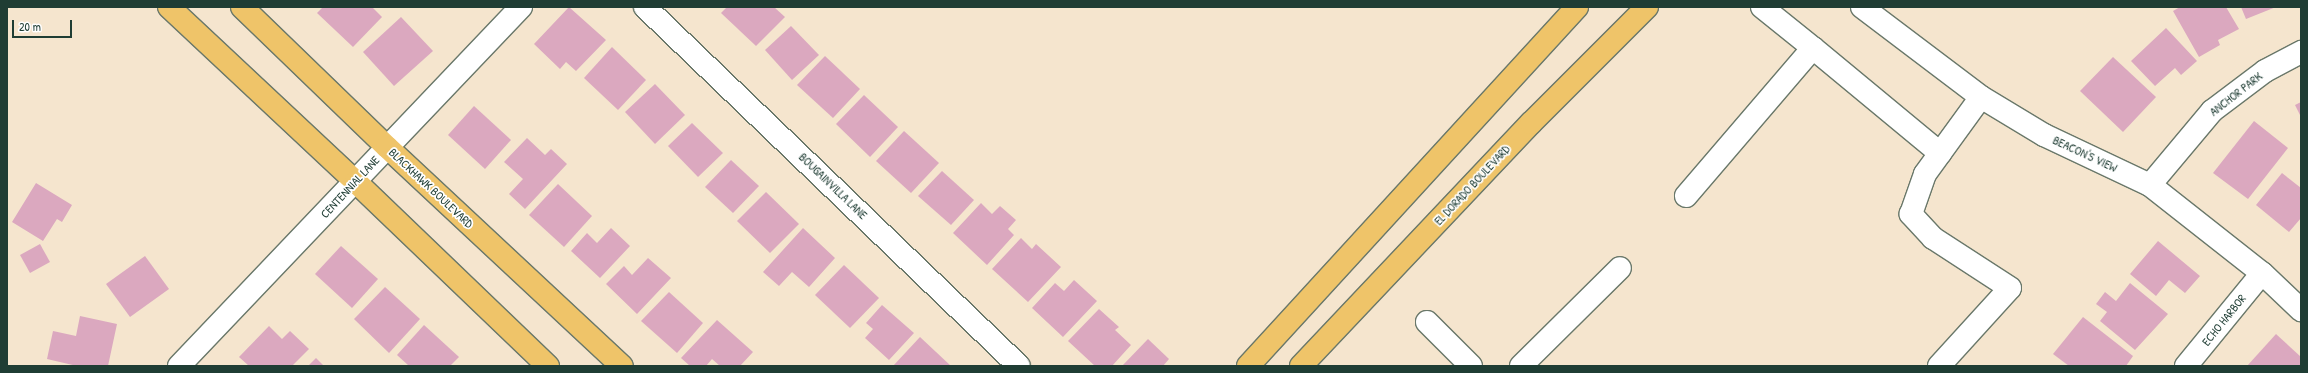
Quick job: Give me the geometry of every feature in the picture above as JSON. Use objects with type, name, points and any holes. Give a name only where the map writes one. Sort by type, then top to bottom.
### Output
[{"type":"main road","points":[[169,7],[356,182],[548,366]]},
{"type":"main road","name":"BLACKHAWK BOULEVARD","points":[[242,7],[387,147],[622,366]]},
{"type":"main road","points":[[1252,365],[1577,7]]},
{"type":"main road","name":"EL DORADO BOULEVARD","points":[[1301,366],[1531,123],[1647,7]]},
{"type":"street","name":"CENTENNIAL LANE","points":[[179,366],[356,182],[387,147],[521,7]]},
{"type":"street","name":"BOUGAINVILLA LANE","points":[[645,7],[1020,366]]},
{"type":"street","points":[[1762,7],[1940,153]]},
{"type":"street","name":"BEACON'S VIEW","points":[[1862,7],[1981,97],[2044,135],[2150,185],[2262,273],[2301,310]]},
{"type":"street","points":[[1686,196],[1813,48]]},
{"type":"street","name":"ANCHOR PARK","points":[[2150,185],[2212,111],[2265,71],[2301,52]]},
{"type":"street","points":[[1939,366],[2010,288],[1933,238],[1911,214],[1925,174],[1981,97]]},
{"type":"street","points":[[1521,366],[1620,268]]},
{"type":"street","name":"ECHO HARBOR","points":[[2186,366],[2262,273]]},
{"type":"street","points":[[1426,322],[1471,366]]},
{"type":"building","points":[[323,7],[372,7],[382,17],[353,47],[317,13]]},
{"type":"building","points":[[569,7],[606,40],[576,71],[566,62],[560,69],[534,44]]},
{"type":"building","points":[[727,7],[774,7],[785,17],[756,46],[721,13]]},
{"type":"building","points":[[2180,7],[2226,7],[2239,29],[2218,40],[2220,45],[2199,57],[2173,11]]},
{"type":"building","points":[[2241,7],[2276,7],[2246,19]]},
{"type":"building","points":[[401,17],[433,51],[394,86],[363,52]]},
{"type":"building","points":[[791,26],[819,55],[792,80],[765,50]]},
{"type":"building","points":[[2166,28],[2197,61],[2181,75],[2175,68],[2155,86],[2131,61]]},
{"type":"building","points":[[612,47],[646,80],[618,110],[584,78]]},
{"type":"building","points":[[825,56],[860,89],[833,118],[797,85]]},
{"type":"building","points":[[2113,57],[2156,97],[2123,132],[2080,91]]},
{"type":"building","points":[[655,84],[685,115],[655,144],[625,112]]},
{"type":"building","points":[[864,95],[898,127],[870,157],[836,124]]},
{"type":"building","points":[[2301,102],[2301,117],[2295,105]]},
{"type":"building","points":[[474,106],[511,140],[485,169],[448,135]]},
{"type":"building","points":[[2254,121],[2288,148],[2248,199],[2213,173]]},
{"type":"building","points":[[692,123],[723,153],[698,177],[668,146]]},
{"type":"building","points":[[904,131],[939,163],[911,193],[876,161]]},
{"type":"building","points":[[527,138],[545,155],[551,149],[567,164],[525,209],[509,194],[523,179],[504,162]]},
{"type":"building","points":[[731,160],[759,186],[733,213],[705,187]]},
{"type":"building","points":[[942,171],[974,200],[951,225],[918,196]]},
{"type":"building","points":[[2282,173],[2301,188],[2301,218],[2289,232],[2256,205]]},
{"type":"building","points":[[36,183],[72,205],[62,222],[57,219],[43,241],[12,222]]},
{"type":"building","points":[[558,184],[592,216],[564,247],[529,215]]},
{"type":"building","points":[[766,192],[799,224],[770,253],[737,221]]},
{"type":"building","points":[[981,203],[992,214],[1000,206],[1016,220],[1008,229],[1014,235],[987,265],[953,233]]},
{"type":"building","points":[[611,228],[630,246],[600,278],[571,251],[587,233],[597,243]]},
{"type":"building","points":[[803,228],[835,258],[809,287],[792,272],[779,286],[763,272]]},
{"type":"building","points":[[1021,238],[1032,249],[1036,244],[1061,267],[1028,302],[992,269]]},
{"type":"building","points":[[2158,241],[2200,276],[2185,293],[2169,280],[2156,296],[2130,274]]},
{"type":"building","points":[[40,244],[50,262],[30,273],[20,255]]},
{"type":"building","points":[[341,246],[378,279],[352,308],[315,274]]},
{"type":"building","points":[[145,256],[169,289],[130,317],[106,284]]},
{"type":"building","points":[[648,258],[671,278],[637,314],[606,284],[624,266],[632,275]]},
{"type":"building","points":[[844,265],[879,298],[850,328],[815,295]]},
{"type":"building","points":[[1074,280],[1097,301],[1063,337],[1032,308],[1055,283],[1064,291]]},
{"type":"building","points":[[2130,283],[2168,314],[2135,350],[2100,321],[2107,312],[2096,304],[2105,292],[2116,301]]},
{"type":"building","points":[[385,287],[420,319],[389,353],[354,319]]},
{"type":"building","points":[[669,292],[703,323],[677,353],[641,321]]},
{"type":"building","points":[[882,305],[914,333],[889,360],[865,338],[873,329],[866,323]]},
{"type":"building","points":[[1099,309],[1119,327],[1115,330],[1131,345],[1112,366],[1095,366],[1068,341]]},
{"type":"building","points":[[80,316],[117,324],[108,366],[77,366],[47,359],[53,331],[76,336]]},
{"type":"building","points":[[2083,317],[2133,356],[2126,366],[2069,366],[2053,354]]},
{"type":"building","points":[[717,320],[753,352],[740,366],[720,366],[712,359],[706,366],[690,366],[681,358]]},
{"type":"building","points":[[424,325],[459,357],[450,366],[409,366],[397,355]]},
{"type":"building","points":[[269,326],[282,339],[290,331],[309,349],[292,366],[249,366],[239,357]]},
{"type":"building","points":[[2276,334],[2301,357],[2301,366],[2247,366]]},
{"type":"building","points":[[920,337],[951,366],[893,366]]},
{"type":"building","points":[[1148,339],[1169,359],[1163,366],[1122,366]]},
{"type":"building","points":[[316,358],[324,366],[308,366]]}]
